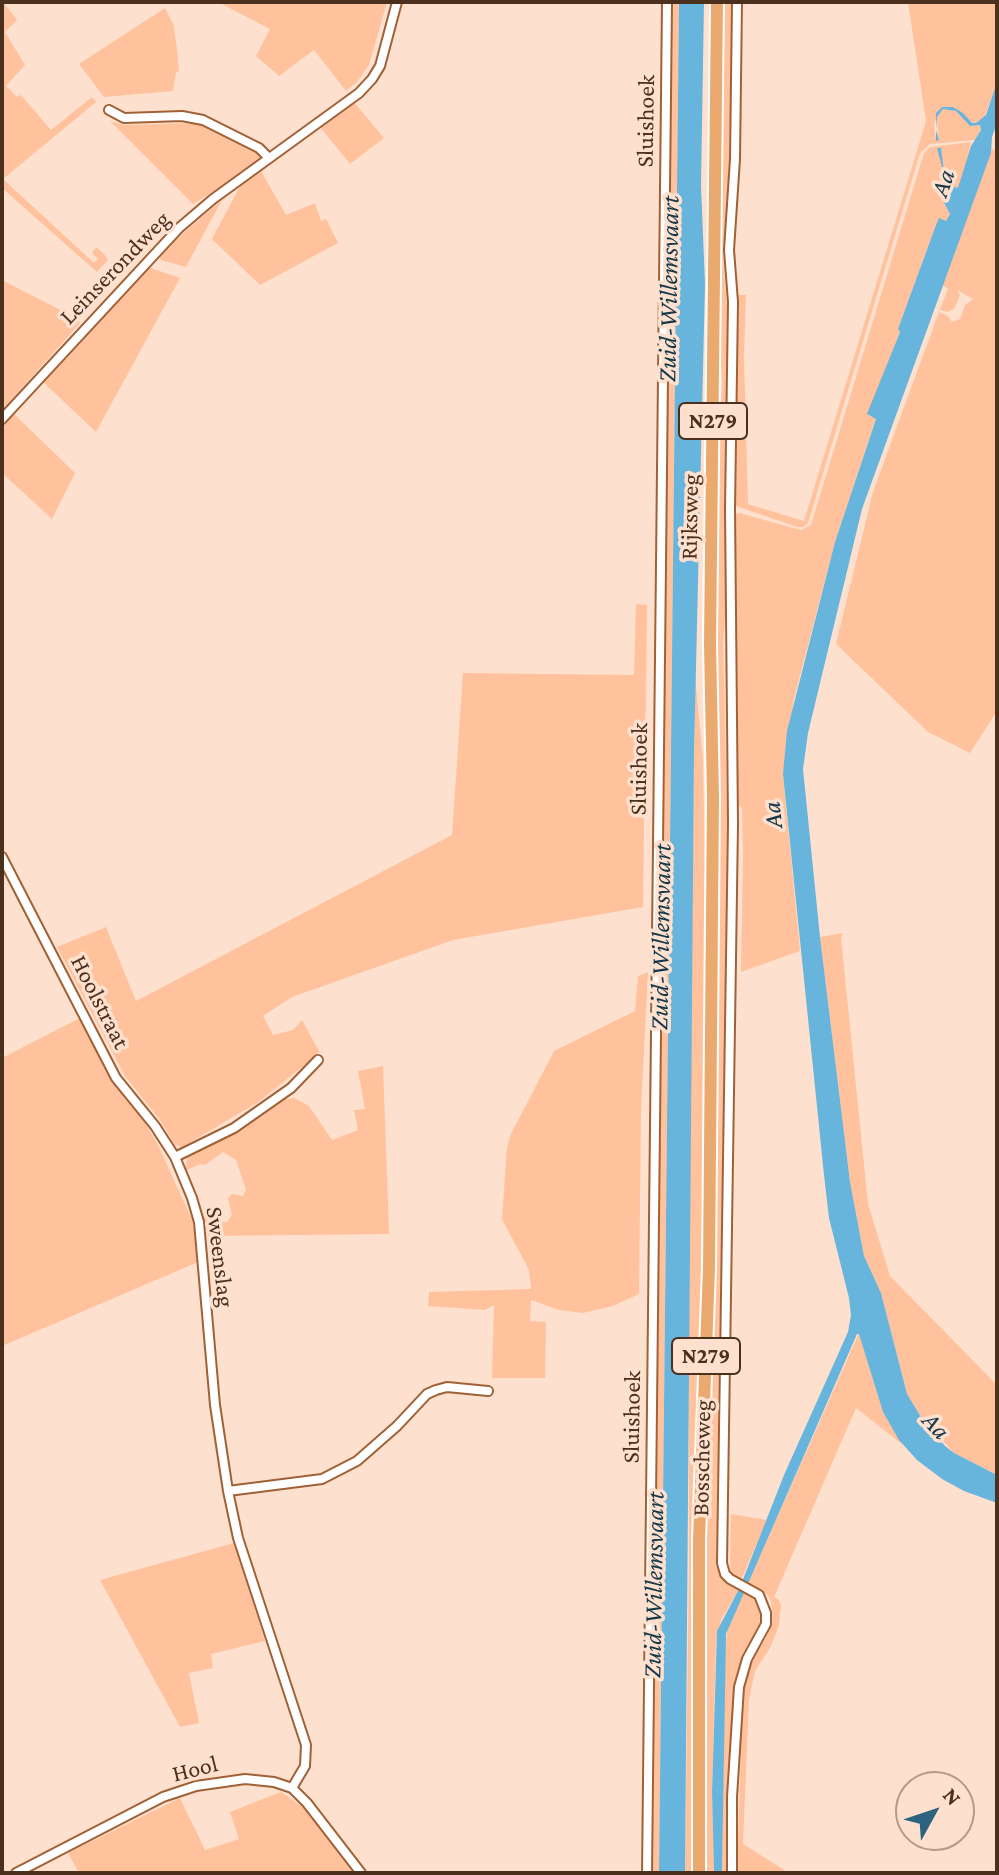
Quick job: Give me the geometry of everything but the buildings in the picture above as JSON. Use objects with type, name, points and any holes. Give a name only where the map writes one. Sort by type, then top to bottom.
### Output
[{"type":"main road","name":"Rijksweg","points":[[713,840],[710,644],[717,2]]},
{"type":"main road","name":"Bosscheweg","points":[[699,1873],[699,1539],[709,1268],[713,840]]},
{"type":"street","name":"Leinserondweg","points":[[2,419],[179,228],[359,93],[380,66],[397,2]]},
{"type":"street","name":"Sluishoek","points":[[647,1873],[667,2]]},
{"type":"street","name":"Rijksweg","points":[[733,824],[730,539],[733,302],[729,250],[735,159],[737,2]]},
{"type":"street","points":[[109,110],[124,118],[182,116],[203,120],[259,148],[269,158]]},
{"type":"street","name":"Bosscheweg","points":[[732,1873],[732,1797],[739,1687],[747,1659],[766,1624],[766,1606],[759,1595],[725,1574],[722,1563],[733,824]]},
{"type":"street","name":"Hoolstraat","points":[[2,857],[116,1078],[155,1126],[175,1157]]},
{"type":"street","points":[[175,1157],[234,1128],[291,1088],[318,1060]]},
{"type":"street","name":"Sweenslag","points":[[175,1157],[199,1222],[215,1405],[238,1538],[306,1745],[305,1766],[292,1788]]},
{"type":"street","points":[[228,1491],[322,1479],[357,1461],[427,1394],[447,1387],[488,1391]]},
{"type":"street","name":"Hool","points":[[16,1873],[163,1797],[196,1786],[245,1779],[274,1782],[292,1788]]},
{"type":"street","points":[[292,1788],[361,1873]]},
{"type":"shaded area","points":[[3,2],[17,20],[5,32],[25,65],[6,86],[17,97],[21,95],[51,130],[92,97],[96,102],[3,179],[94,263],[98,259],[92,253],[96,247],[104,254],[108,260],[97,272],[2,188]]},
{"type":"shaded area","points":[[218,2],[387,2],[369,65],[346,91],[314,50],[279,76],[256,56],[270,29]]},
{"type":"shaded area","points":[[671,2],[679,2],[659,1873],[649,1873]]},
{"type":"shaded area","points":[[720,2],[732,2],[729,161],[723,258],[730,345],[727,594],[723,643],[728,845],[718,1414],[719,1557],[722,1577],[740,1587],[722,1618],[716,1641],[712,1792],[714,1873],[707,1873],[705,1525],[717,494],[722,382],[719,331]]},
{"type":"shaded area","points":[[908,2],[997,2],[997,82],[985,116],[976,123],[972,124],[953,107],[939,109],[934,125],[936,141],[937,117],[943,109],[956,111],[970,126],[980,125],[981,130],[975,140],[930,144],[920,153],[808,523],[797,527],[733,505],[735,295],[746,295],[744,358],[748,504],[804,521],[926,121]]},
{"type":"shaded area","points":[[165,8],[174,26],[177,50],[179,72],[176,72],[173,91],[104,97],[79,64]]},
{"type":"shaded area","points":[[353,101],[384,138],[350,164],[320,127]]},
{"type":"shaded area","points":[[110,121],[124,125],[200,123],[251,146],[261,155],[260,160],[193,204]]},
{"type":"shaded area","points":[[971,142],[958,188],[950,186],[945,179],[938,148],[942,167],[940,195],[950,214],[946,221],[939,219],[936,225],[868,415],[876,418],[835,542],[794,699],[783,775],[800,951],[741,972],[743,853],[742,808],[736,803],[734,514],[801,530],[811,525],[924,153],[930,147]]},
{"type":"shaded area","points":[[992,149],[997,151],[997,711],[970,753],[928,732],[836,644],[873,492],[939,312],[952,322],[960,319],[965,305],[973,299],[957,290],[960,295],[954,309],[947,312],[940,310],[948,288],[942,286]]},
{"type":"shaded area","points":[[261,171],[286,215],[315,203],[321,221],[326,219],[338,243],[260,285],[212,239],[240,186]]},
{"type":"shaded area","points":[[222,200],[186,267],[161,260],[158,255]]},
{"type":"shaded area","points":[[148,267],[180,278],[96,432],[43,382]]},
{"type":"shaded area","points":[[2,280],[76,318],[80,323],[2,410]]},
{"type":"shaded area","points":[[13,413],[75,473],[52,519],[2,473],[2,426]]},
{"type":"shaded area","points":[[636,604],[647,605],[643,907],[453,940],[292,997],[263,1016],[273,1035],[293,1030],[302,1020],[319,1051],[316,1056],[257,1103],[182,1147],[175,1145],[160,1120],[125,1076],[57,947],[106,927],[136,1001],[452,835],[463,673],[634,675]]},
{"type":"shaded area","points":[[695,676],[703,759],[705,866],[702,1259],[697,1389],[694,1873],[685,1873],[689,1204]]},
{"type":"shaded area","points":[[843,933],[841,938],[868,1204],[890,1276],[997,1385],[997,1475],[954,1453],[921,1417],[907,1394],[881,1293],[864,1257],[850,1182],[820,937]]},
{"type":"shaded area","points":[[648,972],[641,1110],[639,1294],[613,1306],[583,1313],[559,1310],[531,1300],[530,1321],[546,1322],[545,1378],[492,1378],[494,1305],[485,1310],[428,1306],[429,1292],[531,1289],[529,1270],[502,1219],[507,1147],[511,1134],[554,1051],[635,1011],[638,976]]},
{"type":"shaded area","points":[[80,1018],[121,1092],[159,1147],[193,1222],[198,1262],[2,1346],[2,1058]]},
{"type":"shaded area","points":[[383,1066],[389,1234],[208,1236],[203,1214],[211,1213],[218,1222],[227,1222],[232,1215],[228,1198],[232,1194],[243,1196],[246,1190],[236,1160],[223,1152],[205,1165],[185,1171],[188,1155],[282,1100],[294,1098],[309,1106],[332,1140],[358,1130],[354,1110],[365,1109],[358,1071]]},
{"type":"shaded area","points":[[859,1333],[883,1412],[903,1445],[856,1408],[774,1597],[781,1605],[779,1626],[770,1648],[755,1671],[749,1700],[743,1844],[789,1873],[737,1873],[743,1685],[749,1663],[766,1638],[772,1617],[771,1601],[767,1594],[748,1583]]},
{"type":"shaded area","points":[[731,1514],[767,1520],[741,1580],[730,1569]]},
{"type":"shaded area","points":[[234,1543],[265,1641],[211,1654],[213,1668],[189,1673],[199,1723],[180,1727],[100,1580]]},
{"type":"shaded area","points":[[745,1590],[762,1603],[763,1624],[744,1658],[728,1873],[722,1873],[725,1647],[729,1623]]},
{"type":"shaded area","points":[[281,1792],[304,1808],[354,1873],[79,1873],[68,1853],[180,1798],[205,1850],[239,1839],[230,1812]]},
{"type":"water","points":[[679,2],[704,2],[701,186],[705,284],[694,752],[685,1873],[659,1873]]},
{"type":"water","name":"Aa","points":[[997,82],[997,123],[991,153],[862,509],[808,733],[803,769],[850,1182],[864,1256],[881,1293],[907,1394],[945,1446],[997,1475],[997,1503],[942,1479],[917,1460],[899,1440],[883,1412],[857,1334],[726,1634],[722,1873],[714,1873],[712,1792],[717,1631],[740,1587],[784,1475],[848,1332],[851,1315],[829,1218],[824,1175],[783,774],[787,731],[835,542],[876,419],[867,414],[900,332],[898,329],[936,225],[939,218],[946,221],[950,214],[940,195],[942,167],[937,148],[941,148],[945,179],[958,188],[971,146],[981,130],[980,125],[970,126],[956,111],[943,109],[937,117],[936,130],[936,113],[942,107],[953,107],[976,123],[986,115]]},
{"type":"water label","name":"Zuid-Willemsvaart","points":[[669,289]]},
{"type":"water label","name":"Zuid-Willemsvaart","points":[[661,937]]},
{"type":"water label","name":"Zuid-Willemsvaart","points":[[654,1585]]}]
